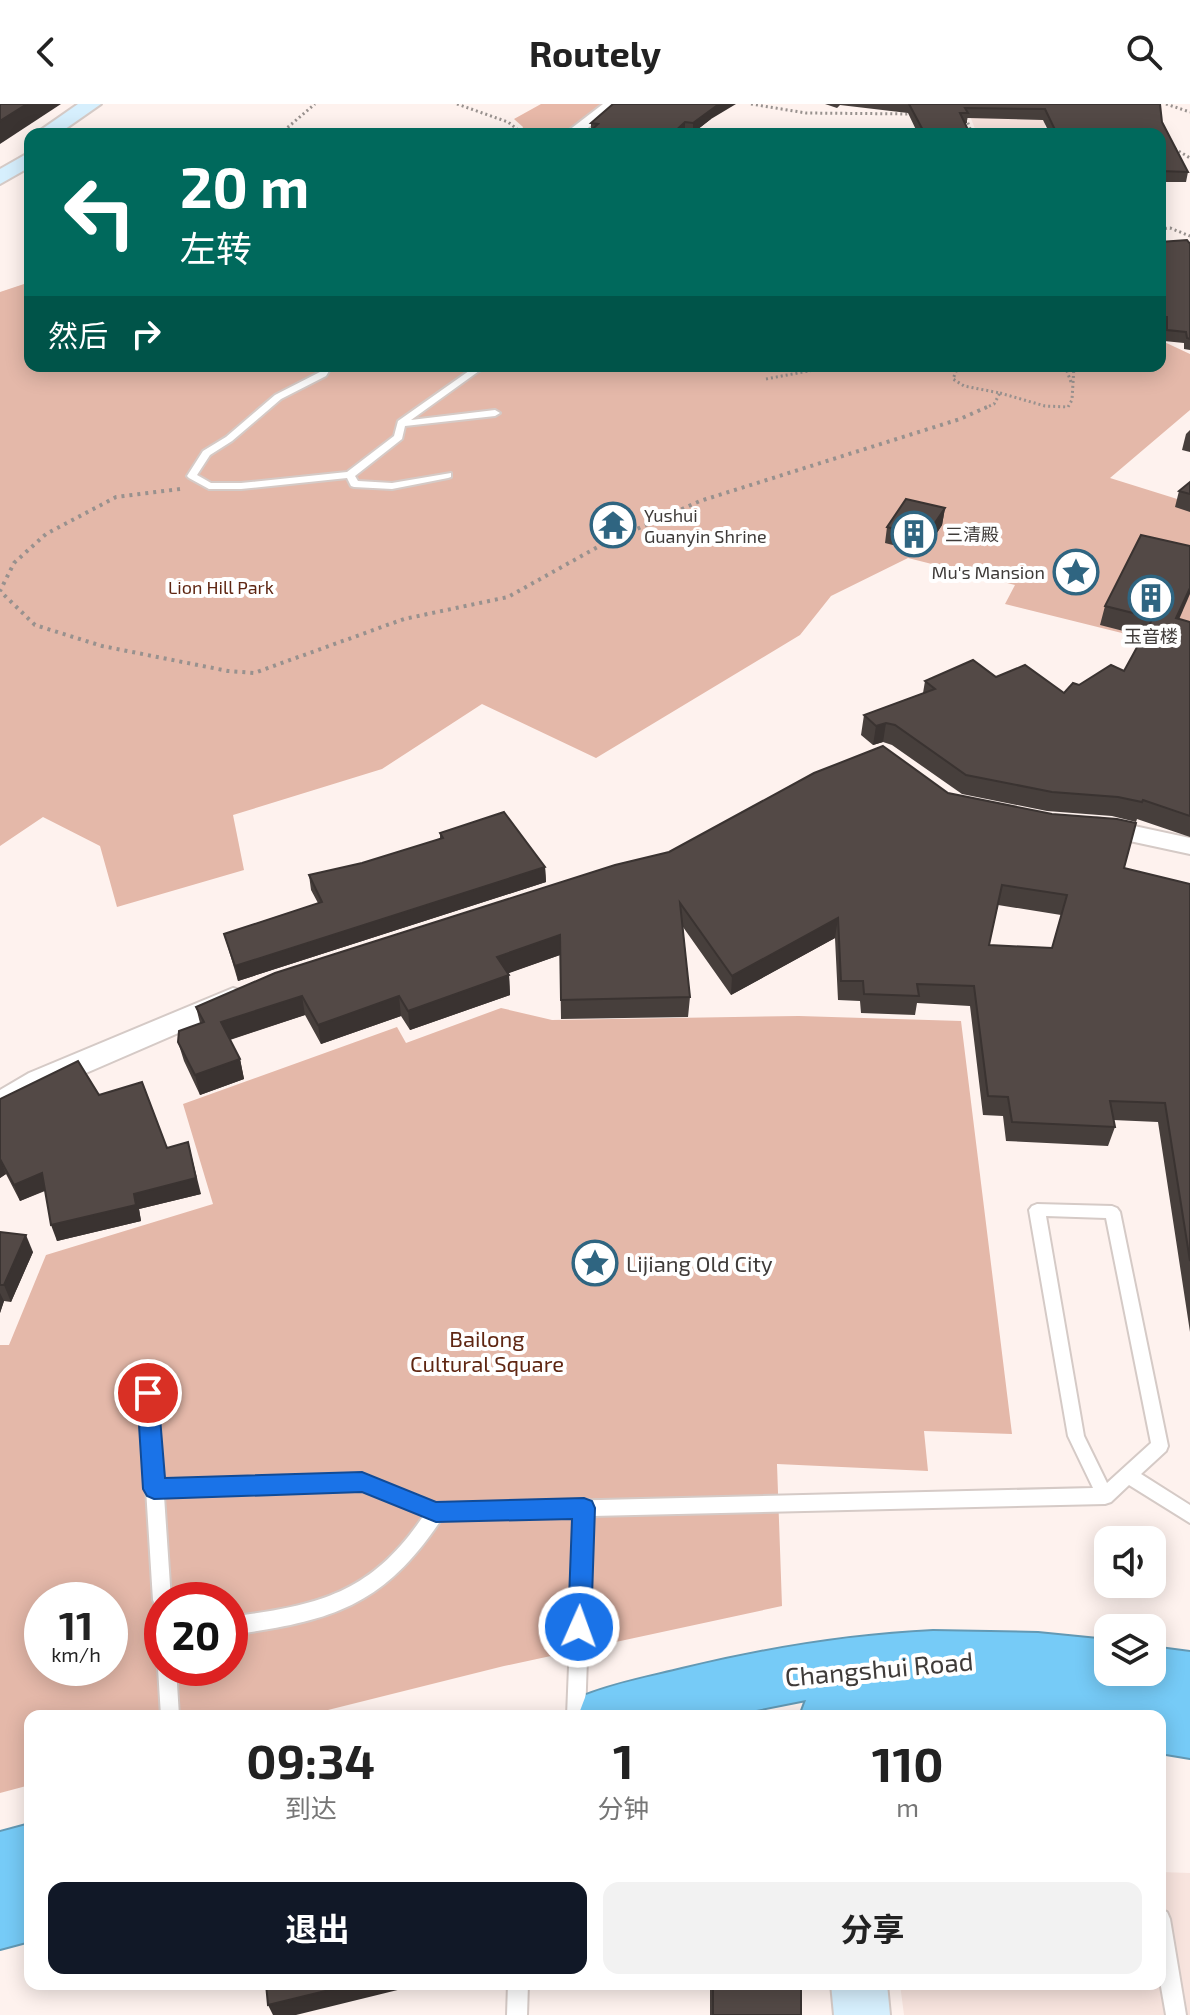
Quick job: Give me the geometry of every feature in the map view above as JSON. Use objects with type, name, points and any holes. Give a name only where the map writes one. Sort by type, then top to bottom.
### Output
[{"type":"highway","name":"Changshui Road","points":[[830,1704],[925,1659],[980,1659],[1094,1667]]},
{"type":"highway","points":[[1166,1677],[1190,1681]]},
{"type":"highway","name":"Changshui Road","points":[[632,1710],[760,1680],[830,1704],[986,1706],[1038,1710]]},
{"type":"highway","points":[[1166,1724],[1190,1728]]},
{"type":"highway","points":[[0,1863],[24,1857]]},
{"type":"highway","points":[[0,1917],[24,1911]]},
{"type":"main road","points":[[54,128],[91,104]]},
{"type":"main road","points":[[75,128],[112,104]]},
{"type":"main road","points":[[0,163],[24,148]]},
{"type":"main road","points":[[0,178],[24,162]]},
{"type":"main road","points":[[860,1990],[862,2015]]},
{"type":"street","points":[[579,128],[612,104]]},
{"type":"street","points":[[1073,824],[1112,827],[1190,846]]},
{"type":"street","points":[[0,1104],[39,1081],[254,989]]},
{"type":"lane","points":[[324,372],[278,397],[229,439],[206,453],[192,476],[209,486],[255,485],[350,475],[399,437],[400,424],[472,372]]},
{"type":"lane","points":[[400,424],[495,413]]},
{"type":"lane","points":[[350,475],[354,484],[392,486],[448,475]]},
{"type":"lane","points":[[154,1489],[362,1482],[436,1512],[1105,1496],[1160,1446],[1112,1212],[1037,1210],[1076,1436],[1105,1496]]},
{"type":"lane","points":[[148,1393],[161,1582]]},
{"type":"lane","points":[[1128,1475],[1190,1515]]},
{"type":"lane","points":[[576,1710],[584,1508]]},
{"type":"lane","points":[[248,1624],[299,1617],[359,1593],[401,1562],[421,1538],[436,1512]]},
{"type":"lane","points":[[168,1686],[170,1710]]},
{"type":"lane","points":[[1166,1955],[1176,2015]]},
{"type":"lane","points":[[517,2015],[518,1990]]},
{"type":"path","points":[[286,128],[315,104]]},
{"type":"path","points":[[457,104],[508,122],[516,128]]},
{"type":"path","points":[[754,104],[806,113],[916,114]]},
{"type":"path","points":[[1166,104],[1190,112]]},
{"type":"path","points":[[970,128],[964,114],[976,113]]},
{"type":"path","points":[[1166,147],[1172,147],[1190,158]]},
{"type":"path","points":[[1166,228],[1190,236]]},
{"type":"path","points":[[766,379],[803,372]]},
{"type":"path","points":[[956,372],[953,379],[964,386],[1045,406],[1068,407],[1072,400],[1074,372]]},
{"type":"path","points":[[1067,372],[1073,386]]},
{"type":"path","points":[[209,486],[116,497],[46,534],[14,563],[0,591],[35,625],[102,646],[228,671],[254,673],[404,619],[508,597],[603,544],[700,501],[960,419],[994,404],[1000,393]]},
{"type":"shaded area","points":[[541,104],[603,104],[571,128],[523,128],[514,119]]},
{"type":"shaded area","points":[[1034,104],[1045,105],[1045,128],[975,128],[970,116]]},
{"type":"shaded area","points":[[1166,1872],[1190,1873],[1190,2015],[904,2015],[901,1990],[1166,1990]]},
{"type":"green space","name":"Lion Hill Park","points":[[24,284],[24,372],[1166,372],[1166,343],[1190,354],[1190,410],[1110,478],[1190,503],[1190,677],[1142,638],[1005,604],[1015,585],[908,558],[831,596],[800,635],[596,758],[482,704],[382,769],[233,815],[244,870],[117,907],[100,846],[43,817],[0,846],[0,292]]},
{"type":"green space","name":"Bailong Cultural Square","points":[[501,1008],[552,1020],[799,1016],[961,1021],[1012,1434],[924,1431],[928,1471],[777,1464],[782,1606],[504,1666],[328,1710],[24,1710],[24,1787],[0,1793],[0,1345],[9,1345],[46,1255],[213,1204],[183,1104],[397,1027],[406,1043]]},
{"type":"building","points":[[0,104],[27,104],[0,121]]},
{"type":"building","points":[[613,104],[719,104],[693,123],[685,122],[678,128],[594,128],[598,124],[591,123]]},
{"type":"building","points":[[909,104],[1160,104],[1165,128],[1054,128],[1045,109],[965,108],[968,113],[960,113],[967,128],[922,128]]},
{"type":"building","points":[[1166,130],[1188,172],[1166,171]]},
{"type":"building","points":[[1187,240],[1190,244],[1190,339],[1186,332],[1167,330],[1166,242]]},
{"type":"building","points":[[1190,482],[1190,494],[1179,491]]},
{"type":"building","points":[[906,499],[945,508],[926,536],[887,527]]},
{"type":"building","points":[[1141,535],[1190,546],[1190,588],[1176,618],[1190,622],[1190,816],[1143,800],[1052,792],[966,775],[895,725],[886,723],[876,726],[864,715],[935,689],[925,681],[973,660],[996,677],[1025,665],[1064,693],[1073,683],[1079,685],[1111,665],[1124,671],[1153,618],[1105,606]]},
{"type":"building","points":[[883,746],[948,793],[1052,814],[1136,823],[1124,868],[1190,884],[1190,1261],[1165,1103],[1110,1101],[1115,1127],[1012,1122],[1008,1097],[988,1096],[974,986],[917,984],[919,996],[864,994],[863,981],[841,981],[838,918],[732,976],[680,903],[690,997],[561,1000],[560,935],[497,957],[509,975],[408,1011],[399,996],[318,1025],[302,996],[221,1022],[240,1059],[195,1075],[178,1042],[179,1031],[204,1022],[196,1007],[275,973],[615,865],[669,852],[814,773]],"holes":[[[1002,885],[1067,895],[1052,948],[989,945]]]},
{"type":"building","points":[[504,812],[545,867],[235,966],[224,934],[322,902],[309,875],[362,863],[443,838],[440,833]]},
{"type":"building","points":[[78,1061],[99,1095],[142,1082],[167,1148],[188,1142],[196,1178],[134,1194],[136,1205],[51,1225],[42,1173],[14,1185],[0,1159],[0,1099]]},
{"type":"building","points":[[0,1232],[26,1235],[4,1285],[0,1285]]},
{"type":"building","points":[[267,1990],[329,1990],[268,2005]]},
{"type":"building","points":[[713,1990],[801,1990],[801,2015],[713,2015]]},
{"type":"place","name":"Yushui Guanyin Shrine","points":[[613,525]]},
{"type":"place","name":"三清殿","points":[[914,534]]},
{"type":"place","name":"Mu's Mansion","points":[[1076,572]]},
{"type":"place","name":"玉音楼","points":[[1151,598]]},
{"type":"place","name":"Lijiang Old City","points":[[595,1263]]},
{"type":"route","points":[[148,1393],[154,1489],[362,1482],[436,1512],[584,1508],[579,1627]]}]
